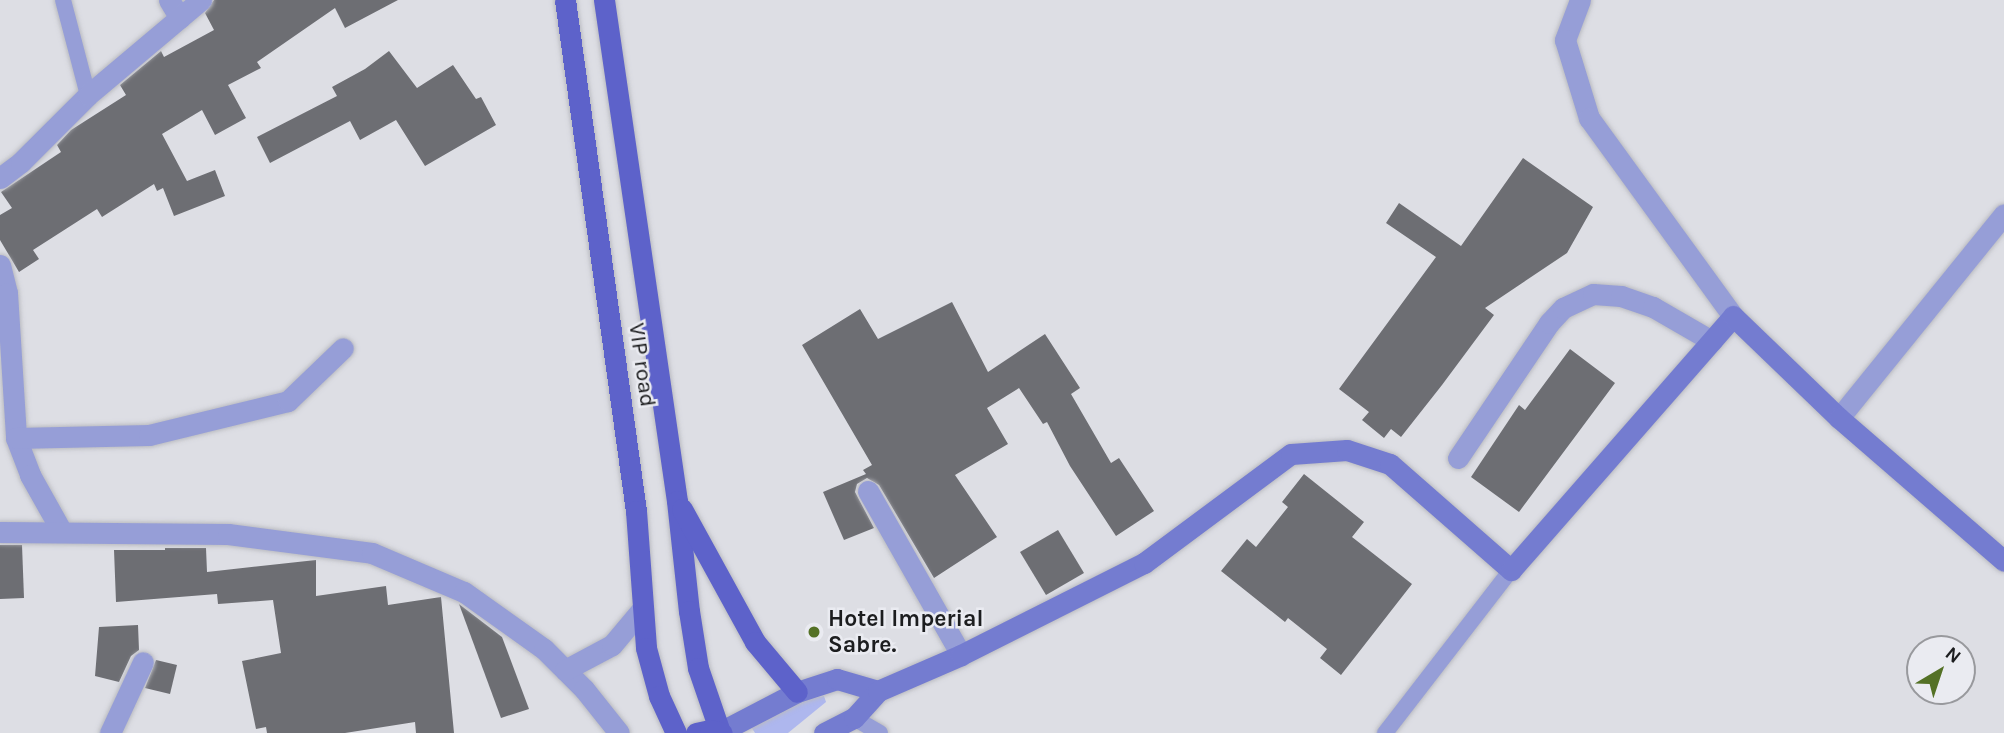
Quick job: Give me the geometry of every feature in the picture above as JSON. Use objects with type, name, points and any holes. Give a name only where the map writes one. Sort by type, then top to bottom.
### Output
[{"type":"main road","name":"VIP road","points":[[565,0],[636,511],[646,648],[659,696],[676,733]]},
{"type":"main road","name":"VIP road","points":[[604,0],[677,501],[698,668],[721,733]]},
{"type":"main road","points":[[677,501],[755,642],[797,692]]},
{"type":"main road","points":[[696,733],[710,730],[721,733]]},
{"type":"street","points":[[0,178],[21,162],[174,9],[201,0]]},
{"type":"street","points":[[1580,0],[1565,40],[1589,118],[1733,316],[1839,418],[2004,561]]},
{"type":"street","points":[[1839,418],[2004,214]]},
{"type":"street","points":[[0,265],[7,293],[16,438],[30,475],[62,532]]},
{"type":"street","points":[[1458,458],[1549,323],[1563,308],[1583,298],[1593,294],[1621,296],[1653,307],[1712,341]]},
{"type":"street","points":[[824,733],[854,718],[878,691],[961,655],[1144,563],[1291,454],[1347,450],[1390,464],[1511,570],[1733,316]]},
{"type":"street","points":[[16,438],[149,435],[288,401],[344,348]]},
{"type":"street","points":[[868,491],[961,655]]},
{"type":"street","points":[[0,532],[228,534],[372,553],[464,592],[544,649],[620,733]]},
{"type":"street","points":[[565,670],[612,645],[643,608]]},
{"type":"street","points":[[110,733],[143,662]]},
{"type":"street","points":[[721,733],[797,692],[837,679],[878,691]]},
{"type":"lane","points":[[63,0],[88,95]]},
{"type":"lane","points":[[1385,733],[1511,570]]},
{"type":"lane","points":[[854,718],[880,733]]},
{"type":"shaded area","points":[[824,696],[826,702],[788,733],[755,733],[741,711]]},
{"type":"building","points":[[214,0],[398,0],[345,28],[335,8],[257,62],[261,68],[228,85],[246,118],[215,135],[202,110],[162,134],[187,181],[215,170],[225,196],[174,216],[163,188],[157,191],[154,184],[102,217],[97,209],[33,250],[39,259],[19,272],[0,240],[0,215],[12,208],[1,192],[61,152],[57,145],[71,130],[126,95],[120,85],[161,51],[164,57],[214,30],[205,13]]},
{"type":"building","points":[[389,51],[417,88],[453,65],[476,99],[481,97],[496,125],[425,166],[396,120],[360,140],[350,121],[270,163],[257,137],[337,96],[332,87],[365,69]]},
{"type":"building","points":[[1523,158],[1593,207],[1567,253],[1485,308],[1494,315],[1442,385],[1401,437],[1391,429],[1384,438],[1362,420],[1369,412],[1339,389],[1436,257],[1386,223],[1399,203],[1461,246]]},
{"type":"building","points":[[952,302],[988,372],[1045,334],[1080,388],[1071,394],[1111,463],[1119,458],[1154,511],[1116,536],[1070,466],[1047,422],[1043,424],[1019,388],[987,408],[1008,444],[955,475],[997,537],[934,578],[879,485],[867,478],[857,484],[855,492],[874,528],[844,540],[823,492],[866,474],[863,470],[872,465],[802,345],[860,309],[878,339]]},
{"type":"building","points":[[1570,349],[1615,383],[1519,512],[1471,477],[1519,405],[1525,410]]},
{"type":"building","points":[[1304,474],[1364,522],[1352,537],[1412,584],[1341,675],[1320,658],[1327,649],[1288,618],[1285,622],[1221,571],[1247,539],[1256,547],[1288,507],[1282,502]]},
{"type":"building","points":[[1058,530],[1084,573],[1046,595],[1020,552]]},
{"type":"building","points":[[0,545],[22,545],[24,598],[0,599]]},
{"type":"building","points":[[206,548],[207,572],[316,560],[316,596],[386,586],[388,605],[441,597],[454,733],[416,733],[415,722],[345,733],[267,733],[266,727],[256,729],[242,661],[281,653],[273,600],[218,604],[217,594],[116,602],[114,550]]},
{"type":"building","points":[[459,604],[502,637],[529,709],[501,718]]},
{"type":"building","points":[[138,625],[139,650],[131,656],[119,682],[95,676],[99,627]]},
{"type":"building","points":[[156,660],[177,665],[170,694],[145,688]]},
{"type":"place","name":"Hotel Imperial Sabre.","points":[[814,632]]}]
